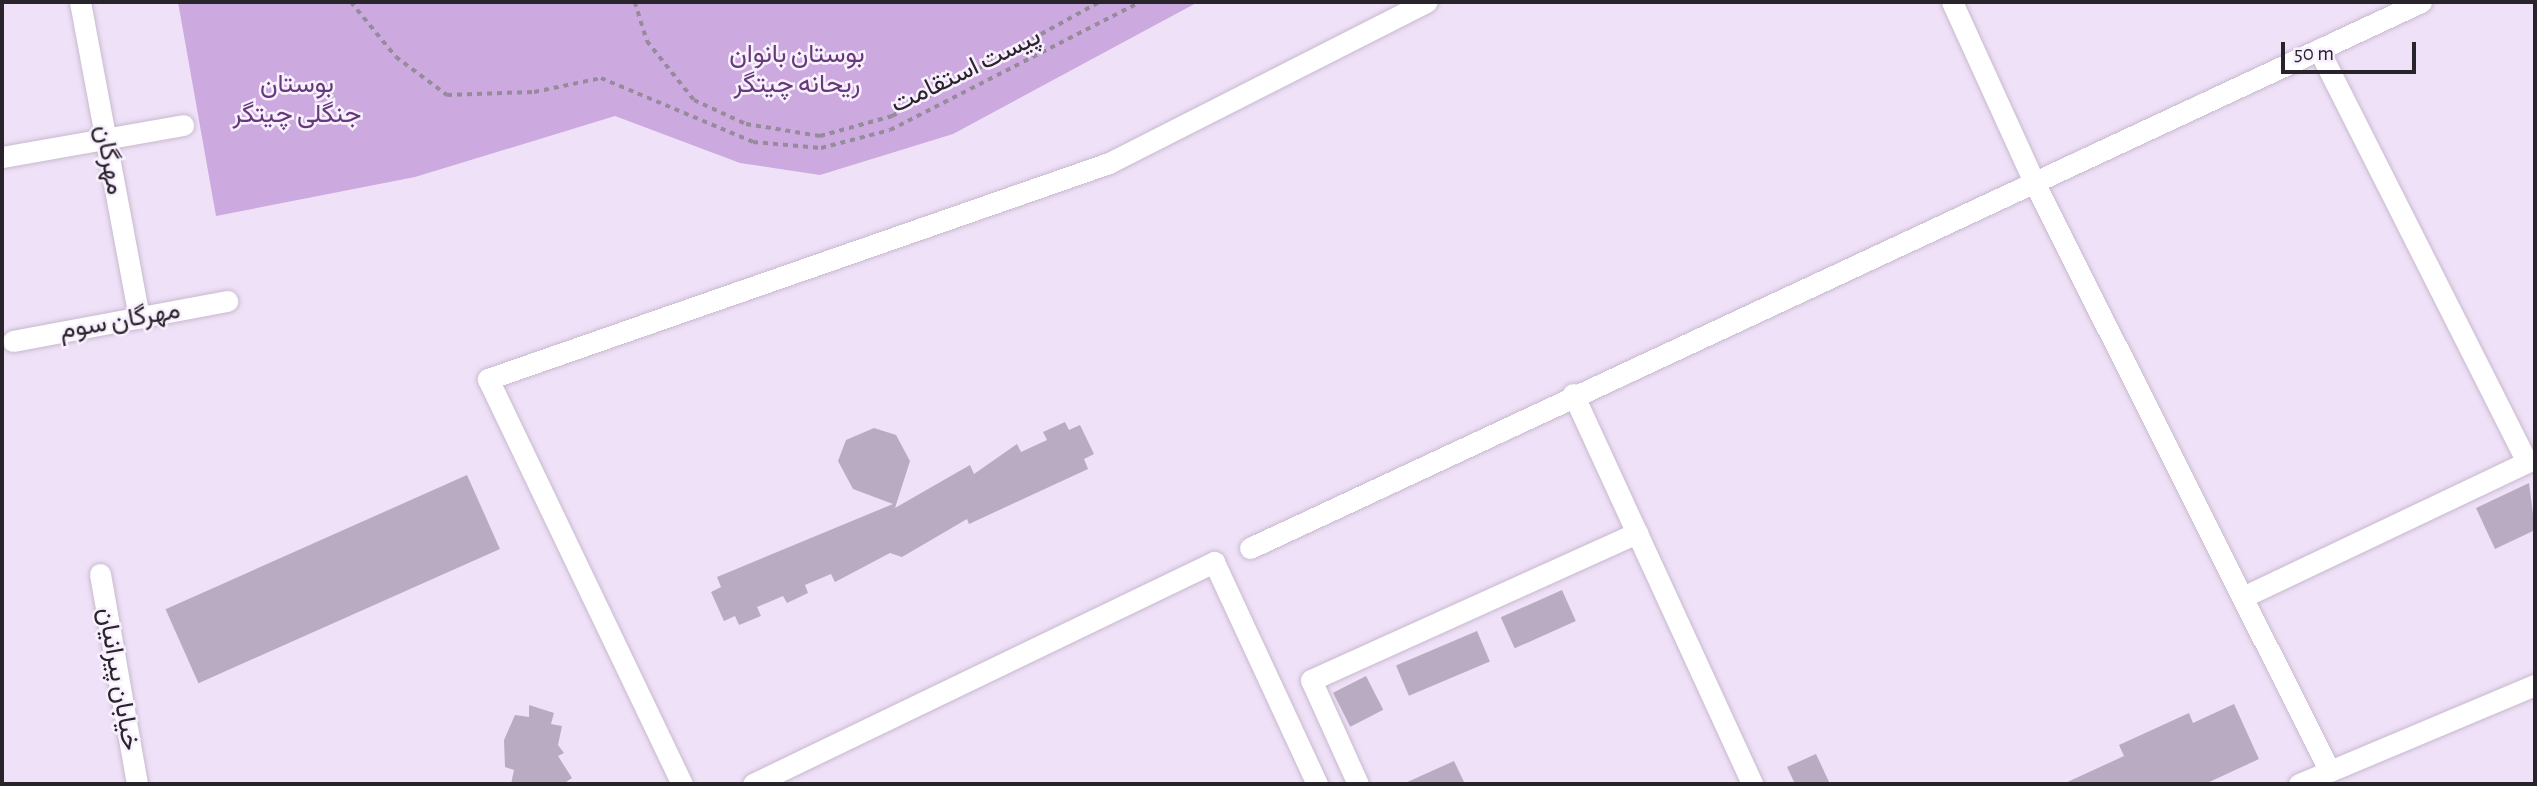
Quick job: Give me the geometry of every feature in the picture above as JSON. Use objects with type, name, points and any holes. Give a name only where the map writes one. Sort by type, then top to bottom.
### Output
[{"type":"street","name":"مهرگان","points":[[80,2],[139,318]]},
{"type":"street","points":[[682,784],[488,379],[1109,163],[1427,2]]},
{"type":"street","points":[[1952,2],[2034,181],[2329,770]]},
{"type":"street","points":[[1250,548],[1573,394],[2421,2]]},
{"type":"street","points":[[2243,597],[2527,462],[2319,50]]},
{"type":"street","points":[[2,157],[183,125]]},
{"type":"street","name":"مهرگان سوم","points":[[13,341],[227,302]]},
{"type":"street","points":[[1573,394],[1752,784]]},
{"type":"street","points":[[1358,784],[1311,680],[1637,533]]},
{"type":"street","points":[[753,784],[1214,562],[1317,784]]},
{"type":"street","name":"خیابان پیرانیان","points":[[100,574],[137,784]]},
{"type":"street","points":[[2299,784],[2535,685]]},
{"type":"path","name":"پیست استقامت","points":[[351,2],[396,57],[447,95],[534,92],[601,78],[741,138],[821,148],[890,130],[1140,2]]},
{"type":"path","points":[[635,2],[647,41],[694,100],[746,124],[820,136],[892,116],[1099,2]]},
{"type":"green space","name":"بوستان جنگلی چیتگر","points":[[178,2],[1198,2],[953,134],[820,175],[740,163],[615,116],[415,177],[216,216]]},
{"type":"building","points":[[1065,422],[1069,430],[1080,425],[1094,454],[1084,459],[1088,469],[969,524],[967,519],[902,557],[890,553],[835,582],[831,574],[805,585],[808,593],[787,603],[783,596],[757,607],[761,616],[739,625],[735,616],[724,621],[711,592],[721,587],[717,577],[893,504],[853,489],[838,461],[846,440],[874,428],[896,435],[910,461],[895,508],[970,465],[974,474],[1017,444],[1021,452],[1047,440],[1043,432]]},
{"type":"building","points":[[467,475],[500,549],[198,683],[166,609]]},
{"type":"building","points":[[2529,483],[2535,530],[2495,549],[2476,508]]},
{"type":"building","points":[[1562,590],[1576,621],[1515,648],[1501,617]]},
{"type":"building","points":[[1477,631],[1490,661],[1409,696],[1396,665]]},
{"type":"building","points":[[1366,676],[1383,710],[1350,727],[1333,693]]},
{"type":"building","points":[[2234,704],[2259,759],[2205,784],[2063,784],[2124,756],[2119,745],[2189,713],[2193,723]]},
{"type":"building","points":[[529,705],[554,713],[551,724],[562,726],[558,745],[564,753],[558,756],[572,778],[563,784],[511,784],[514,770],[505,767],[504,740],[515,715],[529,717]]},
{"type":"building","points":[[1816,754],[1830,784],[1795,784],[1787,767]]},
{"type":"building","points":[[1454,761],[1465,784],[1403,784]]},
{"type":"park label","name":"بوستان بانوان ریحانه چیتگر","points":[[797,70]]}]
